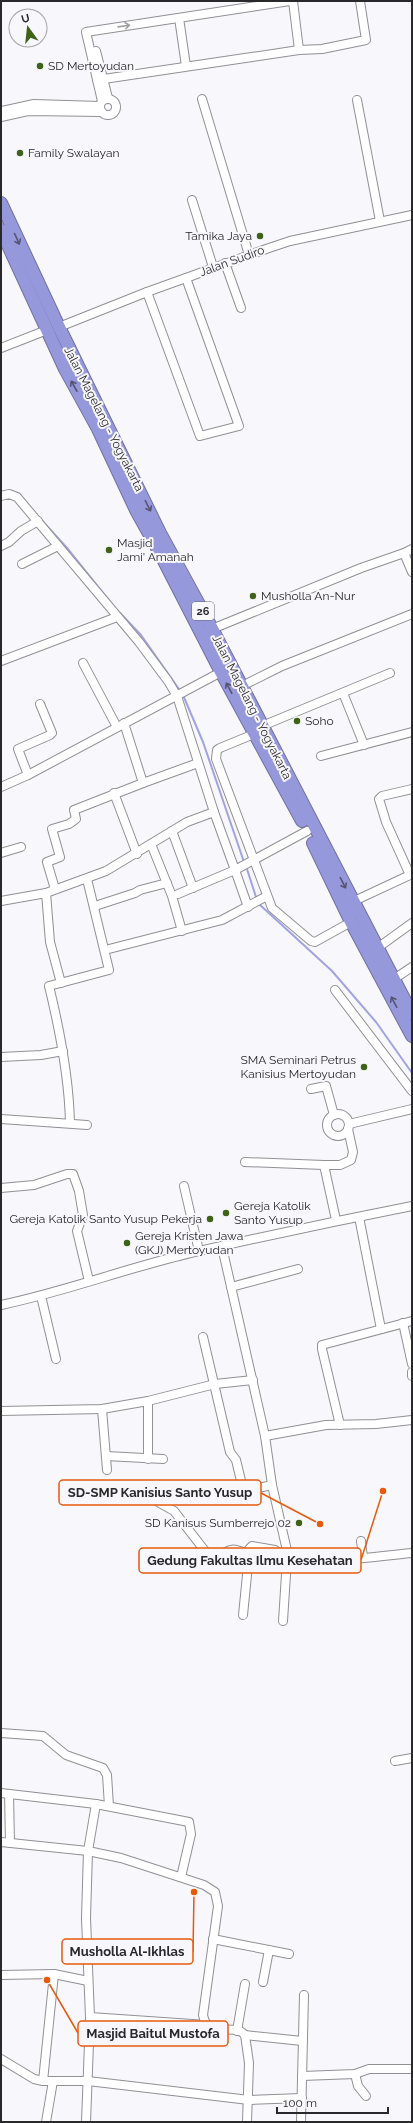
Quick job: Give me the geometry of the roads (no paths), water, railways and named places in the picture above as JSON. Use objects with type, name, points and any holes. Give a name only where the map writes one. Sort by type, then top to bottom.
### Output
[{"type":"highway","name":"Jalan Magelang - Yogyakarta","points":[[1,203],[53,328],[65,370],[98,429],[136,510],[161,555],[221,672],[258,730],[412,1014]]},
{"type":"highway","name":"Jalan Magelang - Yogyakarta","points":[[1,230],[242,686],[258,730],[351,922],[412,1036]]},
{"type":"street","points":[[103,104],[91,31],[291,1],[299,50]]},
{"type":"street","points":[[100,79],[299,50],[322,49],[366,40],[360,1]]},
{"type":"street","points":[[179,18],[186,66]]},
{"type":"street","points":[[202,98],[249,255]]},
{"type":"street","points":[[357,100],[380,221]]},
{"type":"street","points":[[1,111],[34,104],[103,104]]},
{"type":"street","points":[[1,117],[28,111],[103,104]]},
{"type":"street","points":[[192,200],[213,267]]},
{"type":"street","name":"Jalan Sudiro","points":[[1,348],[213,267],[290,241],[412,215]]},
{"type":"street","points":[[225,264],[241,308]]},
{"type":"street","points":[[147,292],[200,436],[239,426],[186,278]]},
{"type":"street","points":[[1,496],[9,494],[17,497],[168,681],[178,696],[214,812],[245,865],[267,896],[272,908],[311,941],[315,942],[351,922]]},
{"type":"street","points":[[1,546],[12,540],[36,522]]},
{"type":"street","points":[[22,564],[58,546]]},
{"type":"street","points":[[212,629],[361,568],[412,550]]},
{"type":"street","points":[[404,553],[412,572]]},
{"type":"street","points":[[242,686],[282,666],[412,614]]},
{"type":"street","points":[[1,661],[116,618]]},
{"type":"street","points":[[83,662],[121,725],[143,783]]},
{"type":"street","points":[[1,787],[28,775],[221,672]]},
{"type":"street","points":[[249,907],[245,865],[216,754],[220,748],[258,730],[390,673]]},
{"type":"street","points":[[343,693],[364,745]]},
{"type":"street","points":[[28,775],[18,749],[52,733],[40,704]]},
{"type":"street","points":[[321,756],[412,732]]},
{"type":"street","points":[[55,890],[47,862],[60,857],[52,829],[69,824],[76,818],[74,810],[114,793],[198,763]]},
{"type":"street","points":[[352,902],[411,875],[386,822],[379,799],[382,796],[412,789]]},
{"type":"street","points":[[114,793],[136,854]]},
{"type":"street","points":[[1,901],[46,893],[87,879],[120,864],[188,822],[214,812]]},
{"type":"street","points":[[172,831],[193,888]]},
{"type":"street","points":[[178,894],[245,865],[307,831]]},
{"type":"street","points":[[151,844],[167,883],[182,931]]},
{"type":"street","points":[[1,853],[21,847]]},
{"type":"street","points":[[70,1123],[70,1098],[63,1051],[48,986],[61,984],[109,970],[95,906],[87,879]]},
{"type":"street","points":[[95,906],[167,883]]},
{"type":"street","points":[[46,893],[50,942],[61,984]]},
{"type":"street","points":[[105,950],[222,920],[258,903],[267,896]]},
{"type":"street","points":[[376,949],[412,923]]},
{"type":"street","points":[[394,979],[412,967]]},
{"type":"street","points":[[335,990],[412,1091]]},
{"type":"street","points":[[1,1058],[41,1055],[63,1051]]},
{"type":"street","points":[[311,1089],[326,1086],[334,1115]]},
{"type":"street","points":[[245,1162],[324,1165],[340,1164],[351,1160],[353,1152],[349,1126],[348,1120],[342,1115],[334,1115],[329,1119],[327,1124],[330,1133],[335,1136],[341,1136],[349,1126],[412,1109]]},
{"type":"street","points":[[1,1119],[87,1124]]},
{"type":"street","points":[[324,1165],[336,1220]]},
{"type":"street","points":[[1,1188],[34,1184],[67,1174],[73,1174],[79,1191],[83,1216],[77,1230],[89,1281]]},
{"type":"street","points":[[184,1186],[199,1251]]},
{"type":"street","points":[[1,1305],[41,1296],[89,1281],[199,1251],[336,1220],[359,1217],[412,1206]]},
{"type":"street","points":[[359,1217],[381,1329]]},
{"type":"street","points":[[222,1247],[265,1436],[272,1485],[288,1557],[283,1621]]},
{"type":"street","points":[[231,1287],[298,1269]]},
{"type":"street","points":[[41,1296],[56,1359]]},
{"type":"street","points":[[340,1426],[322,1345],[412,1321]]},
{"type":"street","points":[[403,1323],[412,1364]]},
{"type":"street","points":[[203,1337],[230,1452],[236,1460],[244,1490],[272,1485]]},
{"type":"street","points":[[1,1412],[41,1409],[102,1409],[148,1401],[215,1384],[253,1380]]},
{"type":"street","points":[[148,1401],[148,1459]]},
{"type":"street","points":[[102,1409],[107,1470]]},
{"type":"street","points":[[265,1436],[326,1425],[340,1426],[376,1424],[412,1420]]},
{"type":"street","points":[[106,1456],[163,1459]]},
{"type":"street","points":[[158,1502],[174,1511],[212,1560],[218,1560],[223,1552],[236,1548],[249,1555]]},
{"type":"street","points":[[361,1541],[363,1557]]},
{"type":"street","points":[[243,1615],[250,1547],[263,1547],[279,1552],[288,1557],[301,1560],[324,1562],[412,1553]]},
{"type":"street","points":[[1,1732],[43,1736],[66,1755],[103,1768],[107,1775],[109,1806]]},
{"type":"street","points":[[395,1761],[412,1758]]},
{"type":"street","points":[[10,1843],[5,1793],[109,1806],[189,1822],[191,1834],[181,1877]]},
{"type":"street","points":[[86,2122],[90,2017],[86,1918],[88,1851],[96,1804]]},
{"type":"street","points":[[1,1842],[88,1851],[121,1858],[204,1885],[215,1892],[218,1906],[203,2015],[206,2025]]},
{"type":"street","points":[[213,1939],[289,1954]]},
{"type":"street","points":[[263,1982],[269,1950]]},
{"type":"street","points":[[1,1975],[54,1974],[88,1981]]},
{"type":"street","points":[[43,2081],[54,1974]]},
{"type":"street","points":[[237,2031],[245,1984]]},
{"type":"street","points":[[301,2122],[304,1995]]},
{"type":"street","points":[[90,2017],[206,2025],[211,2028],[237,2031],[245,2035],[302,2041]]},
{"type":"street","points":[[245,2035],[249,2063],[249,2100],[247,2122]]},
{"type":"street","points":[[1,2059],[34,2079],[43,2081],[88,2082],[249,2100],[302,2098]]},
{"type":"street","points":[[302,2076],[355,2074],[369,2070],[412,2069]]},
{"type":"street","points":[[355,2074],[358,2086],[366,2096]]},
{"type":"street","points":[[46,2122],[53,2081]]},
{"type":"waterway","points":[[36,514],[68,549],[112,604]]},
{"type":"waterway","points":[[120,613],[141,635],[181,692]]},
{"type":"waterway","points":[[183,695],[203,742],[244,862]]},
{"type":"waterway","points":[[246,866],[257,900]]},
{"type":"waterway","points":[[259,904],[332,971],[376,1022],[412,1073]]},
{"type":"place","name":"SD Mertoyudan","points":[[40,66]]},
{"type":"place","name":"Family Swalayan","points":[[20,153]]},
{"type":"place","name":"Tamika Jaya","points":[[260,236]]},
{"type":"place","name":"Masjid Jami' Amanah","points":[[109,550]]},
{"type":"place","name":"Musholla An-Nur","points":[[253,596]]},
{"type":"place","name":"Soho","points":[[297,721]]},
{"type":"place","name":"SMA Seminari Petrus Kanisius Mertoyudan","points":[[364,1067]]},
{"type":"place","name":"Gereja Katolik Santo Yusup","points":[[226,1213]]},
{"type":"place","name":"Gereja Katolik Santo Yusup Pekerja","points":[[210,1219]]},
{"type":"place","name":"Gereja Kristen Jawa (GKJ) Mertoyudan","points":[[127,1243]]},
{"type":"place","name":"Gedung Fakultas Ilmu Kesehatan","points":[[383,1491]]},
{"type":"place","name":"SD Kanisus Sumberrejo 02","points":[[299,1523]]},
{"type":"place","name":"SD-SMP Kanisius Santo Yusup","points":[[320,1524]]},
{"type":"place","name":"Musholla Al-Ikhlas","points":[[194,1892]]},
{"type":"place","name":"Masjid Baitul Mustofa","points":[[47,1980]]}]
